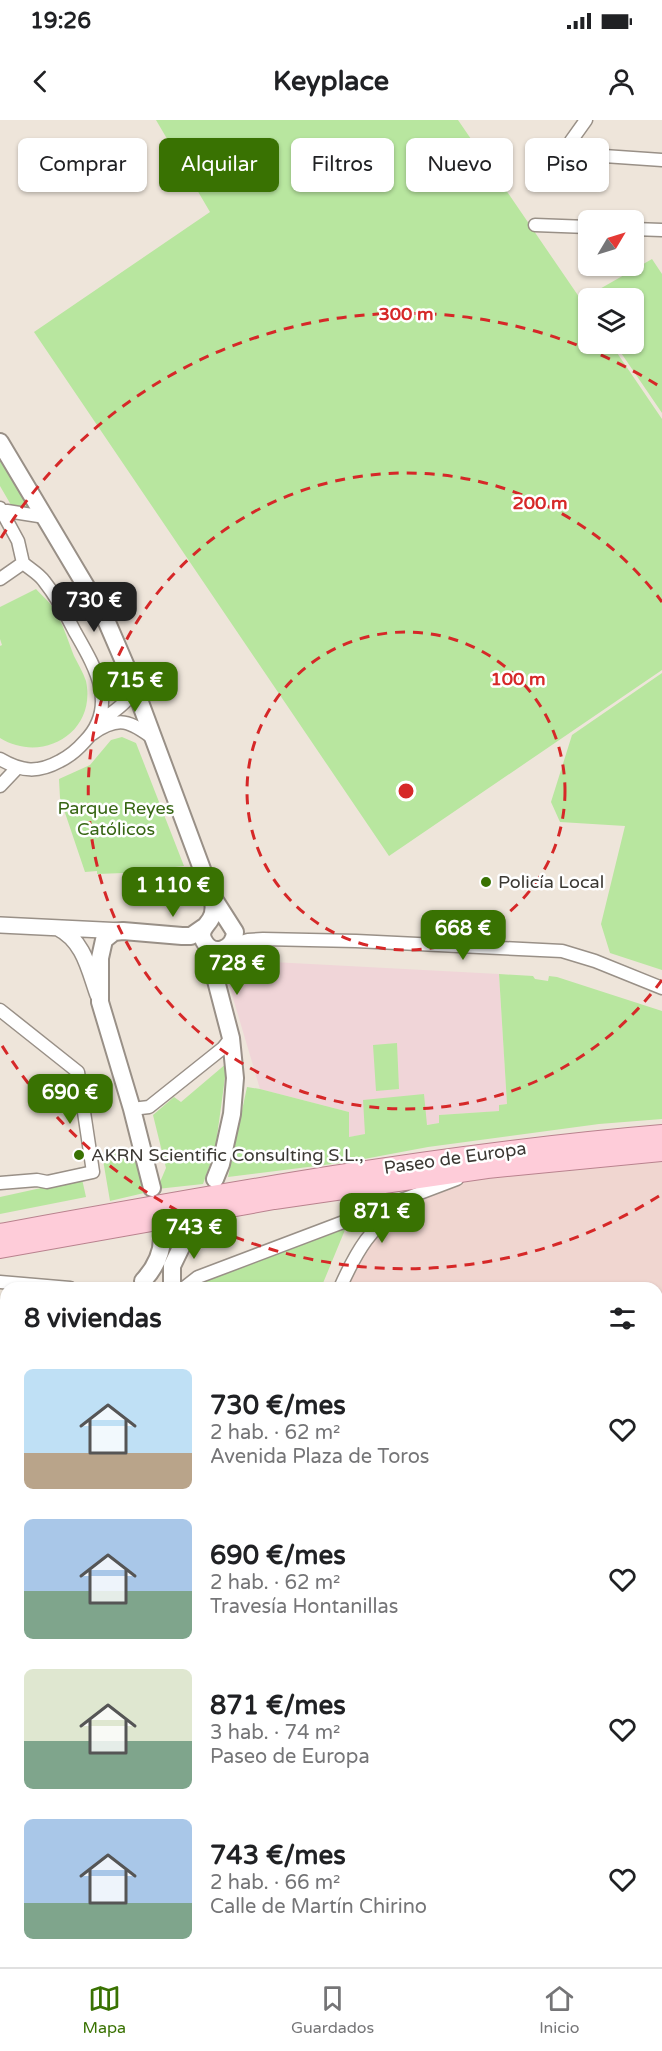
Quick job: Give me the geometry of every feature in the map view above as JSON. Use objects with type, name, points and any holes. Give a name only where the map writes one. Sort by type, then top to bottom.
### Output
[{"type":"main road","points":[[0,442],[106,620],[154,739],[212,896],[218,924],[234,938],[217,960],[214,973],[235,1061],[234,1096],[225,1148],[215,1179]]},
{"type":"main road","points":[[152,1188],[132,1109],[100,1002],[99,970],[102,947],[108,936],[114,932],[191,936],[218,924]]},
{"type":"main road","points":[[218,924],[202,936],[206,944],[215,950],[227,947]]},
{"type":"main road","name":"Paseo de Europa","points":[[0,1234],[272,1185],[484,1153],[662,1135]]},
{"type":"main road","name":"Paseo de Europa","points":[[0,1248],[274,1199],[487,1168],[662,1151]]},
{"type":"main road","points":[[176,1282],[172,1266],[189,1231]]},
{"type":"main road","points":[[141,1282],[158,1259],[162,1238]]},
{"type":"main road","points":[[150,1282],[161,1279],[167,1282]]},
{"type":"street","points":[[586,120],[571,141],[575,154],[662,160]]},
{"type":"street","points":[[535,225],[578,227]]},
{"type":"street","points":[[644,229],[662,230]]},
{"type":"street","points":[[1,510],[45,517]]},
{"type":"street","points":[[1,510],[18,541],[23,562],[42,578],[57,599],[90,658],[100,682],[103,697],[102,713],[94,729]]},
{"type":"street","points":[[0,579],[23,562]]},
{"type":"street","points":[[0,759],[18,767],[36,771],[65,759],[94,729],[132,696],[134,687]]},
{"type":"street","points":[[94,729],[123,722],[135,724],[154,739]]},
{"type":"street","points":[[0,786],[18,767]]},
{"type":"street","points":[[218,924],[263,939]]},
{"type":"street","points":[[0,925],[123,931]]},
{"type":"street","points":[[58,928],[69,934],[81,949],[100,1002]]},
{"type":"street","points":[[227,947],[242,941],[263,939],[562,951],[662,987]]},
{"type":"street","points":[[0,1010],[78,1072],[93,1172],[47,1182],[37,1180],[0,1183]]},
{"type":"street","points":[[132,1109],[149,1107],[223,1048],[231,1038]]},
{"type":"street","points":[[189,1282],[374,1209],[416,1196],[487,1168]]},
{"type":"street","points":[[343,1282],[361,1244],[380,1222],[416,1196]]},
{"type":"shaded area","points":[[233,960],[499,974],[507,1104],[499,1105],[500,1111],[439,1115],[439,1123],[349,1137],[349,1112],[260,1089],[225,971]]},
{"type":"shaded area","points":[[662,1151],[662,1282],[343,1282],[349,1267],[395,1211],[455,1180]]},
{"type":"green space","points":[[156,120],[458,120],[470,138],[406,138],[406,192],[507,192],[578,295],[578,354],[618,354],[662,419],[662,670],[389,856],[34,332],[210,212],[198,192],[279,192],[279,138],[167,138]]},
{"type":"green space","points":[[652,259],[662,274],[662,413],[622,354],[644,354],[644,288],[601,288],[622,276],[644,276],[644,264]]},
{"type":"green space","points":[[0,453],[32,510],[11,505],[0,486]]},
{"type":"green space","points":[[36,589],[52,606],[60,620],[86,681],[87,699],[83,716],[75,729],[63,739],[49,745],[33,747],[16,745],[0,738],[0,646],[2,645],[0,607]]},
{"type":"green space","points":[[662,673],[662,970],[610,953],[601,924],[625,826],[560,822],[551,802],[572,735]]},
{"type":"green space","name":"Parque Reyes Católicos","points":[[122,737],[136,743],[184,866],[175,867],[177,871],[97,874],[97,871],[85,872],[60,798],[59,779],[90,765],[111,740]]},
{"type":"green space","points":[[499,974],[533,976],[535,979],[548,981],[549,976],[557,977],[662,1011],[662,1119],[599,1124],[428,1147],[348,1162],[228,1177],[247,1087],[349,1112],[349,1137],[365,1134],[363,1100],[424,1094],[427,1125],[439,1123],[439,1115],[499,1111],[499,1105],[507,1104]]},
{"type":"green space","points":[[397,1043],[399,1089],[376,1091],[373,1045]]},
{"type":"green space","points":[[227,1063],[215,1151],[203,1184],[157,1189],[166,1168],[153,1115],[174,1097],[181,1102]]},
{"type":"green space","points":[[136,1147],[144,1193],[110,1201],[102,1154]]},
{"type":"green space","points":[[82,1179],[86,1197],[0,1214],[0,1197]]},
{"type":"green space","points":[[347,1225],[323,1282],[203,1282]]},
{"type":"place","name":"Policía Local","points":[[486,882]]},
{"type":"place","name":"AKRN Scientific Consulting S.L.,","points":[[79,1155]]}]
